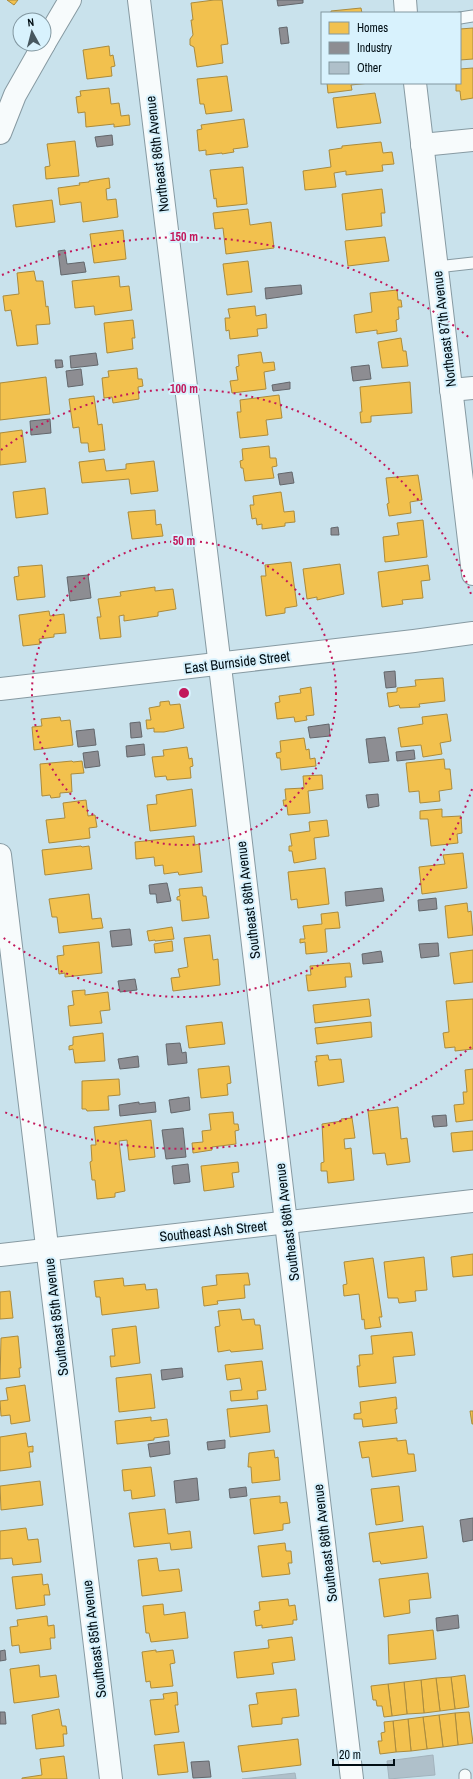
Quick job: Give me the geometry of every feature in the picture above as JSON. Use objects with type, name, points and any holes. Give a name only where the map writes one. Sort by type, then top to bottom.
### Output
[{"type":"street","points":[[52,30],[70,0]]},
{"type":"street","name":"Northeast 86th Avenue","points":[[138,0],[220,664]]},
{"type":"street","points":[[405,0],[406,12]]},
{"type":"street","points":[[0,133],[15,95],[39,52]]},
{"type":"street","name":"Northeast 87th Avenue","points":[[415,84],[473,574]]},
{"type":"street","points":[[422,145],[473,140]]},
{"type":"street","points":[[451,390],[473,388]]},
{"type":"street","name":"East Burnside Street","points":[[0,689],[414,641],[473,632]]},
{"type":"street","name":"Southeast 86th Avenue","points":[[220,664],[352,1779]]},
{"type":"street","name":"Southeast 85th Avenue","points":[[0,855],[111,1779]]},
{"type":"street","name":"Southeast Ash Street","points":[[0,1255],[473,1201]]},
{"type":"lane","points":[[461,18],[473,16]]},
{"type":"lane","points":[[437,267],[473,263]]},
{"type":"building: Homes","points":[[7,0],[18,0],[14,5]]},
{"type":"building: Homes","points":[[222,0],[228,44],[221,45],[223,63],[197,67],[194,47],[190,45],[190,39],[193,35],[191,3]]},
{"type":"building: Homes","points":[[361,8],[362,12],[331,12]]},
{"type":"building: Homes","points":[[473,28],[473,59],[461,60],[461,29]]},
{"type":"building: Homes","points":[[109,46],[110,56],[113,55],[115,66],[111,67],[112,76],[87,79],[83,50]]},
{"type":"building: Homes","points":[[473,68],[473,98],[461,100],[460,91],[456,91],[456,84],[461,84],[461,69]]},
{"type":"building: Homes","points":[[227,76],[232,111],[206,114],[204,104],[200,104],[197,79]]},
{"type":"building: Homes","points":[[327,84],[360,84],[351,85],[352,90],[328,93]]},
{"type":"building: Homes","points":[[109,88],[111,104],[119,103],[121,116],[129,115],[130,125],[114,127],[114,124],[86,127],[85,112],[78,113],[76,97],[81,96],[80,91]]},
{"type":"building: Homes","points":[[375,93],[381,123],[337,128],[333,98]]},
{"type":"building: Homes","points":[[244,119],[248,147],[233,149],[234,152],[222,154],[206,155],[206,150],[199,151],[197,130],[202,129],[201,125]]},
{"type":"building: Homes","points":[[75,141],[79,176],[46,179],[45,167],[50,166],[47,144]]},
{"type":"building: Homes","points":[[381,142],[383,153],[392,152],[394,164],[382,165],[383,171],[346,175],[346,171],[334,173],[336,187],[305,190],[303,171],[331,167],[329,150],[342,148],[342,146]]},
{"type":"building: Homes","points":[[243,167],[247,204],[217,207],[216,198],[214,199],[210,170]]},
{"type":"building: Homes","points":[[109,178],[110,188],[106,189],[107,200],[116,199],[118,217],[83,222],[81,202],[60,205],[58,188],[80,185],[79,183]]},
{"type":"building: Homes","points":[[382,189],[385,213],[381,213],[382,226],[346,230],[342,194]]},
{"type":"building: Homes","points":[[52,200],[55,222],[16,227],[13,205]]},
{"type":"building: Homes","points":[[248,209],[250,225],[271,222],[274,248],[226,254],[223,228],[215,229],[213,213]]},
{"type":"building: Homes","points":[[123,230],[126,259],[94,263],[90,234]]},
{"type":"building: Homes","points":[[385,237],[389,261],[348,266],[345,241]]},
{"type":"building: Homes","points":[[248,261],[252,292],[227,295],[223,264]]},
{"type":"building: Homes","points":[[34,271],[36,281],[43,281],[46,307],[48,306],[50,324],[36,325],[38,344],[17,346],[11,310],[5,311],[3,296],[19,294],[17,273]]},
{"type":"building: Homes","points":[[119,276],[120,287],[129,286],[132,310],[95,315],[94,306],[75,308],[72,281]]},
{"type":"building: Homes","points":[[397,290],[398,300],[401,300],[402,307],[398,307],[399,319],[396,320],[397,331],[377,334],[377,330],[356,333],[354,315],[372,312],[370,293]]},
{"type":"building: Homes","points":[[255,306],[256,316],[266,314],[267,328],[257,329],[258,336],[230,339],[229,330],[226,331],[225,318],[230,318],[228,309]]},
{"type":"building: Homes","points":[[133,320],[135,338],[132,338],[133,349],[107,353],[104,323]]},
{"type":"building: Homes","points":[[401,338],[403,351],[406,351],[408,366],[382,368],[378,342]]},
{"type":"building: Homes","points":[[261,352],[263,363],[274,362],[275,370],[264,372],[266,389],[232,393],[230,381],[238,380],[236,367],[239,366],[238,355]]},
{"type":"building: Homes","points":[[137,368],[138,379],[142,379],[143,386],[138,387],[139,399],[113,403],[112,397],[104,398],[102,378],[109,377],[108,371]]},
{"type":"building: Homes","points":[[46,377],[50,414],[0,420],[0,383]]},
{"type":"building: Homes","points":[[410,382],[412,413],[371,416],[371,422],[361,423],[360,412],[362,412],[360,387]]},
{"type":"building: Homes","points":[[279,395],[282,418],[266,420],[268,435],[240,438],[237,412],[241,412],[240,400]]},
{"type":"building: Homes","points":[[94,396],[98,425],[102,424],[105,450],[89,452],[88,443],[81,443],[79,427],[73,428],[69,399]]},
{"type":"building: Homes","points":[[22,430],[26,462],[0,465],[0,433]]},
{"type":"building: Homes","points":[[269,446],[270,458],[276,458],[277,466],[272,467],[274,478],[245,481],[243,468],[241,468],[240,461],[243,460],[242,449]]},
{"type":"building: Homes","points":[[104,459],[106,471],[126,469],[126,464],[154,461],[158,491],[131,494],[129,479],[82,483],[79,462]]},
{"type":"building: Homes","points":[[418,475],[422,500],[410,502],[411,513],[389,516],[386,478]]},
{"type":"building: Homes","points":[[45,488],[48,514],[16,518],[13,492]]},
{"type":"building: Homes","points":[[281,492],[284,512],[294,511],[295,522],[285,523],[285,526],[262,529],[262,524],[257,525],[256,518],[252,519],[250,505],[254,505],[253,496]]},
{"type":"building: Homes","points":[[155,510],[156,525],[161,524],[163,536],[132,539],[128,512]]},
{"type":"building: Homes","points":[[423,520],[427,557],[385,562],[383,537],[399,535],[397,523]]},
{"type":"building: Homes","points":[[291,562],[297,606],[285,608],[285,613],[266,616],[261,576],[266,576],[265,565]]},
{"type":"building: Homes","points":[[340,564],[344,594],[317,600],[317,597],[307,599],[303,569]]},
{"type":"building: Homes","points":[[42,565],[45,597],[17,600],[14,577],[19,576],[18,567]]},
{"type":"building: Homes","points":[[428,565],[430,580],[421,581],[423,598],[402,600],[403,604],[382,607],[378,572]]},
{"type":"building: Homes","points":[[155,587],[155,591],[173,589],[176,609],[158,612],[158,616],[124,621],[124,615],[119,616],[121,637],[100,639],[97,617],[101,617],[98,599],[121,596],[120,592]]},
{"type":"building: Homes","points":[[49,611],[50,616],[64,614],[66,633],[54,634],[54,637],[39,639],[40,644],[23,646],[19,615]]},
{"type":"building: Homes","points":[[443,678],[445,701],[419,704],[420,707],[400,708],[399,705],[389,707],[387,693],[397,692],[397,688],[416,686],[415,680]]},
{"type":"building: Homes","points":[[311,687],[314,715],[306,716],[307,720],[295,722],[294,717],[277,719],[275,703],[280,702],[279,696],[301,693],[300,689]]},
{"type":"building: Homes","points":[[169,701],[170,705],[180,704],[184,728],[164,732],[154,732],[154,728],[147,729],[146,720],[151,720],[149,708],[160,706],[160,702]]},
{"type":"building: Homes","points":[[447,714],[451,741],[440,743],[442,754],[423,757],[421,745],[401,747],[398,728],[423,724],[422,717]]},
{"type":"building: Homes","points":[[60,717],[61,721],[70,720],[73,745],[34,750],[32,727],[42,726],[41,719]]},
{"type":"building: Homes","points":[[304,738],[306,750],[309,749],[310,759],[315,758],[316,766],[281,770],[280,758],[277,758],[276,753],[281,752],[280,741]]},
{"type":"building: Homes","points":[[187,747],[189,759],[192,758],[193,766],[190,767],[191,778],[167,780],[166,776],[155,777],[152,757],[164,756],[163,750]]},
{"type":"building: Homes","points":[[444,759],[445,769],[450,769],[452,789],[439,791],[440,801],[420,803],[419,791],[409,792],[406,763]]},
{"type":"building: Homes","points":[[82,761],[84,773],[71,774],[72,792],[60,793],[60,797],[51,798],[50,795],[42,796],[40,764]]},
{"type":"building: Homes","points":[[322,775],[323,789],[308,791],[310,813],[288,815],[287,806],[284,806],[283,800],[286,800],[285,789],[304,788],[303,776]]},
{"type":"building: Homes","points":[[192,789],[196,826],[150,831],[147,805],[157,804],[156,795]]},
{"type":"building: Homes","points":[[86,800],[88,816],[95,815],[97,827],[89,828],[90,838],[49,843],[46,820],[65,818],[63,803]]},
{"type":"building: Homes","points":[[442,809],[442,817],[461,816],[462,833],[457,834],[458,843],[431,846],[428,819],[420,819],[420,811]]},
{"type":"building: Homes","points":[[327,820],[329,836],[314,838],[316,859],[294,863],[292,851],[289,851],[289,846],[292,846],[290,834],[310,831],[309,822]]},
{"type":"building: Homes","points":[[194,836],[195,845],[199,844],[202,872],[179,875],[178,872],[164,874],[163,865],[155,866],[154,857],[136,859],[135,842]]},
{"type":"building: Homes","points":[[89,846],[92,869],[45,875],[42,850]]},
{"type":"building: Homes","points":[[463,853],[467,888],[422,894],[419,867],[445,864],[443,855]]},
{"type":"building: Homes","points":[[325,868],[329,904],[298,908],[297,899],[291,900],[288,872]]},
{"type":"building: Homes","points":[[202,887],[203,896],[206,896],[209,918],[182,921],[180,900],[177,900],[177,897],[180,896],[179,889]]},
{"type":"building: Homes","points":[[89,894],[92,919],[101,918],[103,928],[59,933],[57,917],[52,917],[49,899]]},
{"type":"building: Homes","points":[[467,903],[468,912],[471,911],[473,935],[448,938],[445,906]]},
{"type":"building: Homes","points":[[338,912],[340,928],[325,929],[327,952],[306,954],[305,942],[300,943],[300,939],[305,939],[303,926],[322,924],[321,914]]},
{"type":"building: Homes","points":[[172,927],[174,939],[149,941],[147,931]]},
{"type":"building: Homes","points":[[210,935],[213,960],[218,959],[220,985],[173,991],[171,978],[180,977],[178,969],[188,967],[184,938]]},
{"type":"building: Homes","points":[[172,941],[173,951],[155,953],[154,944]]},
{"type":"building: Homes","points":[[99,942],[102,973],[65,977],[65,973],[59,974],[57,956],[64,955],[63,946]]},
{"type":"building: Homes","points":[[473,950],[473,982],[454,984],[450,953]]},
{"type":"building: Homes","points":[[350,963],[352,977],[345,977],[346,987],[308,991],[306,975],[311,975],[310,966]]},
{"type":"building: Homes","points":[[85,990],[85,995],[108,992],[110,1010],[100,1011],[102,1023],[70,1026],[68,1006],[74,1005],[72,991]]},
{"type":"building: Homes","points":[[369,999],[371,1016],[315,1023],[313,1005]]},
{"type":"building: Homes","points":[[473,999],[473,1049],[455,1051],[455,1047],[445,1048],[443,1033],[449,1032],[446,1001]]},
{"type":"building: Homes","points":[[222,1022],[225,1044],[189,1048],[186,1026]]},
{"type":"building: Homes","points":[[371,1022],[372,1037],[317,1044],[315,1028]]},
{"type":"building: Homes","points":[[103,1033],[105,1061],[75,1063],[73,1049],[69,1050],[69,1046],[73,1045],[73,1037]]},
{"type":"building: Homes","points":[[328,1055],[329,1060],[341,1059],[344,1082],[318,1086],[315,1061],[317,1062],[316,1056]]},
{"type":"building: Homes","points":[[229,1066],[231,1083],[227,1084],[228,1095],[201,1098],[198,1069]]},
{"type":"building: Homes","points":[[473,1069],[473,1120],[456,1122],[454,1105],[464,1104],[463,1092],[467,1092],[465,1070]]},
{"type":"building: Homes","points":[[119,1079],[120,1095],[108,1096],[109,1110],[87,1111],[86,1109],[82,1109],[82,1081]]},
{"type":"building: Homes","points":[[398,1107],[401,1139],[407,1138],[410,1162],[387,1165],[385,1153],[373,1154],[368,1111]]},
{"type":"building: Homes","points":[[233,1112],[234,1124],[238,1124],[239,1130],[235,1131],[236,1144],[212,1147],[212,1150],[193,1153],[192,1143],[203,1142],[202,1131],[211,1130],[209,1114]]},
{"type":"building: Homes","points":[[352,1118],[355,1138],[344,1139],[345,1149],[351,1148],[354,1180],[328,1183],[327,1171],[321,1171],[321,1163],[324,1162],[322,1124]]},
{"type":"building: Homes","points":[[151,1120],[155,1157],[129,1160],[127,1140],[119,1141],[125,1191],[115,1193],[115,1197],[97,1199],[95,1180],[92,1180],[90,1162],[92,1161],[91,1145],[96,1145],[94,1127]]},
{"type":"building: Homes","points":[[473,1131],[473,1150],[453,1152],[451,1133]]},
{"type":"building: Homes","points":[[238,1162],[239,1172],[232,1173],[234,1187],[204,1191],[201,1166]]},
{"type":"building: Homes","points":[[473,1254],[473,1275],[453,1277],[451,1257]]},
{"type":"building: Homes","points":[[424,1257],[427,1290],[415,1291],[416,1301],[399,1303],[398,1298],[388,1298],[384,1262]]},
{"type":"building: Homes","points":[[373,1258],[382,1317],[379,1317],[381,1327],[365,1329],[364,1319],[362,1320],[359,1294],[344,1296],[343,1285],[347,1284],[344,1262]]},
{"type":"building: Homes","points":[[248,1273],[250,1285],[244,1285],[245,1298],[217,1301],[218,1304],[204,1306],[202,1287],[217,1285],[216,1275]]},
{"type":"building: Homes","points":[[123,1278],[124,1286],[145,1284],[146,1290],[157,1289],[159,1308],[102,1315],[100,1297],[96,1297],[94,1281]]},
{"type":"building: Homes","points":[[10,1291],[13,1318],[0,1319],[0,1292]]},
{"type":"building: Homes","points":[[240,1309],[242,1320],[254,1319],[255,1325],[260,1325],[263,1349],[218,1352],[215,1327],[220,1326],[218,1311]]},
{"type":"building: Homes","points":[[136,1326],[140,1363],[111,1367],[110,1356],[115,1356],[112,1329]]},
{"type":"building: Homes","points":[[412,1332],[415,1355],[393,1357],[396,1383],[359,1387],[357,1366],[360,1366],[359,1355],[373,1354],[371,1336]]},
{"type":"building: Homes","points":[[18,1336],[21,1368],[19,1368],[20,1377],[0,1379],[1,1338]]},
{"type":"building: Homes","points":[[262,1361],[266,1390],[257,1391],[258,1399],[231,1401],[230,1391],[242,1390],[240,1378],[227,1380],[225,1365]]},
{"type":"building: Homes","points":[[151,1374],[155,1408],[119,1412],[116,1378]]},
{"type":"building: Homes","points":[[25,1385],[30,1421],[11,1424],[10,1415],[1,1416],[0,1401],[8,1400],[6,1388]]},
{"type":"building: Homes","points":[[396,1397],[397,1409],[395,1409],[397,1423],[363,1427],[362,1419],[354,1419],[354,1414],[361,1413],[360,1402]]},
{"type":"building: Homes","points":[[267,1405],[270,1432],[230,1437],[227,1409]]},
{"type":"building: Homes","points":[[470,1411],[473,1411],[473,1424],[472,1424]]},
{"type":"building: Homes","points":[[151,1417],[151,1421],[167,1419],[169,1436],[154,1438],[154,1440],[117,1444],[115,1421]]},
{"type":"building: Homes","points":[[26,1433],[28,1447],[33,1446],[33,1452],[29,1452],[31,1467],[0,1471],[0,1437]]},
{"type":"building: Homes","points":[[397,1438],[397,1441],[406,1440],[408,1454],[414,1454],[416,1471],[372,1477],[369,1457],[362,1458],[359,1442]]},
{"type":"building: Homes","points":[[274,1450],[275,1458],[278,1457],[280,1480],[252,1483],[251,1467],[248,1467],[249,1453]]},
{"type":"building: Homes","points":[[151,1467],[155,1496],[132,1499],[131,1490],[124,1491],[122,1470]]},
{"type":"building: Homes","points":[[40,1481],[43,1505],[1,1510],[0,1486]]},
{"type":"building: Homes","points":[[399,1486],[403,1521],[376,1525],[371,1489]]},
{"type":"building: Homes","points":[[280,1496],[280,1503],[287,1502],[290,1523],[283,1524],[283,1530],[254,1534],[250,1499]]},
{"type":"building: Homes","points":[[165,1509],[168,1534],[190,1531],[192,1548],[171,1550],[170,1543],[134,1547],[129,1513]]},
{"type":"building: Homes","points":[[423,1526],[427,1558],[381,1564],[380,1561],[373,1562],[369,1533]]},
{"type":"building: Homes","points":[[26,1528],[28,1540],[38,1539],[41,1562],[13,1565],[12,1558],[0,1559],[0,1531]]},
{"type":"building: Homes","points":[[285,1543],[286,1551],[291,1551],[292,1563],[288,1563],[290,1574],[262,1577],[258,1546]]},
{"type":"building: Homes","points":[[157,1558],[159,1571],[179,1569],[182,1591],[142,1596],[138,1560]]},
{"type":"building: Homes","points":[[428,1573],[431,1598],[409,1600],[410,1613],[384,1617],[379,1579]]},
{"type":"building: Homes","points":[[42,1574],[43,1585],[48,1584],[50,1595],[44,1595],[45,1605],[16,1609],[12,1577]]},
{"type":"building: Homes","points":[[288,1599],[289,1606],[295,1605],[297,1620],[293,1620],[293,1624],[262,1628],[262,1625],[256,1626],[254,1611],[260,1610],[259,1602]]},
{"type":"building: Homes","points":[[163,1604],[164,1615],[185,1612],[188,1638],[151,1642],[149,1633],[146,1633],[143,1606]]},
{"type":"building: Homes","points":[[47,1616],[48,1626],[54,1625],[55,1638],[50,1638],[51,1649],[20,1653],[19,1645],[12,1646],[10,1627],[18,1626],[17,1620]]},
{"type":"building: Homes","points":[[433,1630],[436,1659],[389,1664],[388,1635]]},
{"type":"building: Homes","points":[[292,1637],[295,1660],[272,1663],[274,1674],[237,1678],[234,1652],[269,1648],[268,1640]]},
{"type":"building: Homes","points":[[156,1650],[156,1652],[173,1650],[175,1663],[170,1664],[173,1686],[151,1688],[150,1681],[146,1682],[142,1652]]},
{"type":"building: Homes","points":[[39,1665],[40,1677],[56,1675],[59,1697],[14,1703],[10,1669]]},
{"type":"building: Homes","points":[[465,1675],[469,1707],[455,1709],[451,1677]]},
{"type":"building: Homes","points":[[451,1677],[455,1709],[440,1711],[436,1678]]},
{"type":"building: Homes","points":[[436,1678],[440,1711],[424,1713],[421,1680]]},
{"type":"building: Homes","points":[[421,1680],[424,1713],[407,1714],[404,1682]]},
{"type":"building: Homes","points":[[404,1682],[407,1714],[392,1716],[388,1684]]},
{"type":"building: Homes","points":[[388,1684],[392,1716],[384,1717],[382,1706],[377,1706],[376,1700],[373,1700],[371,1686]]},
{"type":"building: Homes","points":[[296,1689],[299,1716],[282,1718],[282,1724],[252,1727],[249,1705],[258,1704],[256,1693]]},
{"type":"building: Homes","points":[[177,1692],[178,1705],[175,1705],[179,1732],[155,1735],[150,1700],[164,1699],[163,1694]]},
{"type":"building: Homes","points":[[59,1709],[62,1726],[66,1726],[67,1734],[63,1734],[64,1746],[36,1749],[32,1715]]},
{"type":"building: Homes","points":[[469,1712],[473,1743],[458,1745],[455,1713]]},
{"type":"building: Homes","points":[[455,1713],[458,1745],[443,1747],[439,1715]]},
{"type":"building: Homes","points":[[439,1715],[443,1747],[427,1749],[423,1717]]},
{"type":"building: Homes","points":[[423,1717],[427,1749],[411,1751],[408,1719]]},
{"type":"building: Homes","points":[[408,1719],[411,1751],[396,1752],[393,1721]]},
{"type":"building: Homes","points":[[393,1721],[396,1752],[380,1754],[378,1741],[382,1741],[381,1733],[385,1732],[384,1722]]},
{"type":"building: Homes","points":[[298,1739],[301,1765],[242,1772],[238,1746]]},
{"type":"building: Homes","points":[[184,1742],[188,1772],[158,1775],[154,1745]]},
{"type":"building: Homes","points":[[64,1756],[67,1779],[22,1779],[42,1775],[40,1759]]},
{"type":"building: Industry","points":[[277,0],[303,0],[303,3],[278,6]]},
{"type":"building: Industry","points":[[287,27],[289,43],[281,44],[279,28]]},
{"type":"building: Industry","points":[[112,135],[113,145],[97,147],[95,137]]},
{"type":"building: Industry","points":[[65,250],[67,264],[84,262],[86,272],[61,275],[58,251]]},
{"type":"building: Industry","points":[[301,285],[302,294],[266,299],[265,288]]},
{"type":"building: Industry","points":[[96,353],[98,365],[71,368],[70,356]]},
{"type":"building: Industry","points":[[55,360],[62,360],[63,367],[56,368]]},
{"type":"building: Industry","points":[[369,365],[371,379],[353,381],[351,367]]},
{"type":"building: Industry","points":[[81,369],[83,385],[68,387],[66,371]]},
{"type":"building: Industry","points":[[290,382],[290,389],[273,391],[272,385]]},
{"type":"building: Industry","points":[[50,419],[51,433],[31,435],[30,421]]},
{"type":"building: Industry","points":[[292,472],[294,483],[280,485],[278,474]]},
{"type":"building: Industry","points":[[338,527],[339,535],[331,535],[331,528]]},
{"type":"building: Industry","points":[[88,575],[91,598],[70,601],[67,577]]},
{"type":"building: Industry","points":[[395,671],[396,687],[386,688],[384,672]]},
{"type":"building: Industry","points":[[140,722],[142,737],[131,738],[130,723]]},
{"type":"building: Industry","points":[[329,724],[330,736],[310,738],[308,727]]},
{"type":"building: Industry","points":[[94,729],[96,745],[78,747],[76,731]]},
{"type":"building: Industry","points":[[385,737],[389,761],[369,763],[366,739]]},
{"type":"building: Industry","points":[[144,744],[145,755],[127,757],[126,746]]},
{"type":"building: Industry","points":[[414,750],[415,759],[397,761],[396,752]]},
{"type":"building: Industry","points":[[98,751],[100,766],[85,768],[83,753]]},
{"type":"building: Industry","points":[[378,794],[379,806],[368,808],[366,795]]},
{"type":"building: Industry","points":[[167,883],[171,901],[157,903],[156,894],[150,894],[149,885]]},
{"type":"building: Industry","points":[[382,888],[384,901],[346,906],[345,892]]},
{"type":"building: Industry","points":[[436,898],[437,909],[419,911],[418,900]]},
{"type":"building: Industry","points":[[130,929],[132,945],[112,947],[110,931]]},
{"type":"building: Industry","points":[[438,943],[439,956],[421,958],[419,944]]},
{"type":"building: Industry","points":[[381,951],[383,962],[363,964],[362,954]]},
{"type":"building: Industry","points":[[135,979],[137,990],[120,992],[118,981]]},
{"type":"building: Industry","points":[[180,1043],[182,1053],[186,1052],[187,1063],[168,1065],[166,1044]]},
{"type":"building: Industry","points":[[138,1056],[139,1067],[120,1069],[118,1059]]},
{"type":"building: Industry","points":[[189,1097],[190,1110],[171,1113],[169,1100]]},
{"type":"building: Industry","points":[[139,1102],[139,1104],[155,1102],[156,1112],[120,1116],[119,1105]]},
{"type":"building: Industry","points":[[446,1115],[447,1126],[434,1127],[432,1116]]},
{"type":"building: Industry","points":[[183,1128],[186,1157],[166,1159],[162,1130]]},
{"type":"building: Industry","points":[[188,1164],[190,1182],[174,1184],[172,1166]]},
{"type":"building: Industry","points":[[182,1368],[183,1377],[162,1380],[161,1370]]},
{"type":"building: Industry","points":[[225,1440],[225,1448],[208,1450],[207,1442]]},
{"type":"building: Industry","points":[[169,1441],[170,1454],[150,1457],[148,1444]]},
{"type":"building: Industry","points":[[197,1478],[199,1500],[176,1503],[174,1481]]},
{"type":"building: Industry","points":[[246,1487],[247,1496],[230,1498],[229,1489]]},
{"type":"building: Industry","points":[[473,1518],[473,1540],[463,1542],[460,1520]]},
{"type":"building: Industry","points":[[458,1615],[459,1628],[437,1631],[436,1618]]},
{"type":"building: Industry","points":[[5,1650],[6,1660],[0,1661],[0,1651]]},
{"type":"building: Industry","points":[[0,1712],[5,1712],[6,1724],[0,1724]]},
{"type":"building: Industry","points":[[209,1761],[211,1777],[193,1778],[191,1762]]},
{"type":"building: Other","points":[[433,1755],[435,1775],[389,1779],[387,1761]]},
{"type":"building: Other","points":[[295,1773],[296,1779],[242,1779]]}]
